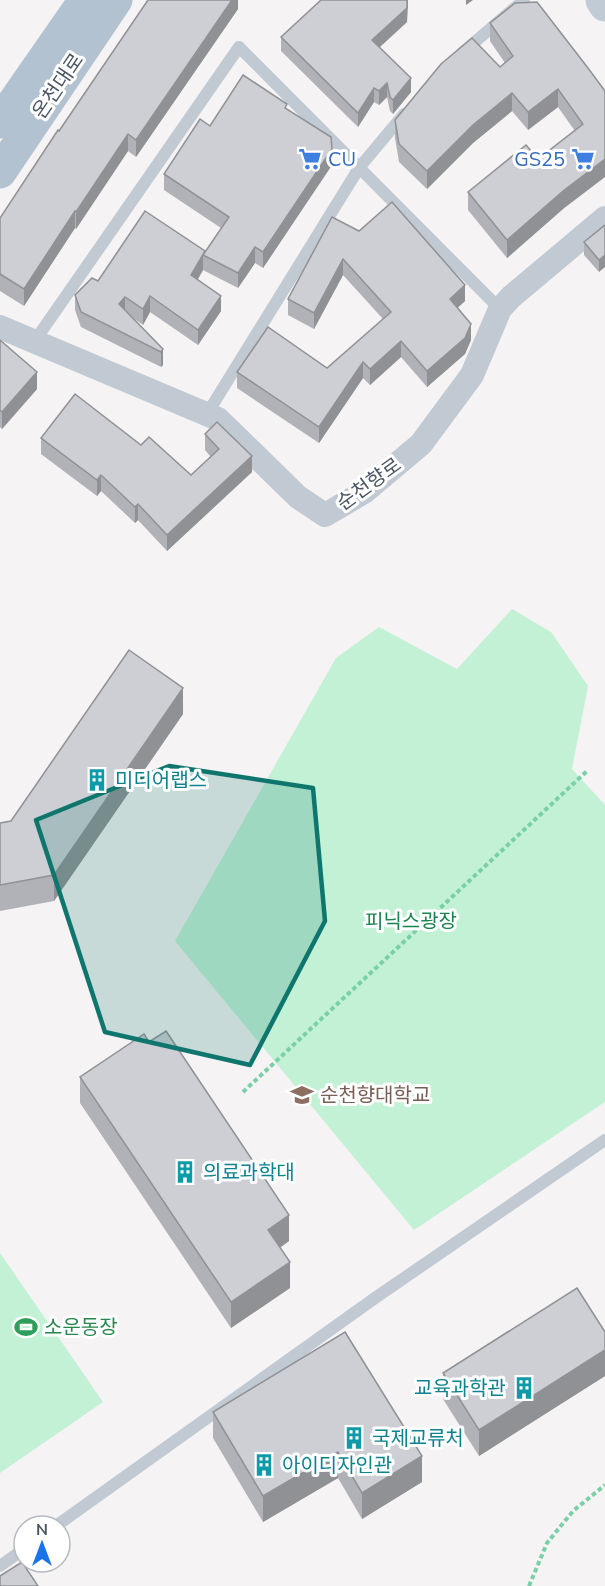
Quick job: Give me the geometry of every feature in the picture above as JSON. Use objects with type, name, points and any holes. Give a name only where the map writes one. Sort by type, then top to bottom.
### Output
[{"type":"main road","name":"온천대로","points":[[0,122],[85,0]]},
{"type":"main road","name":"온천대로","points":[[0,172],[116,0]]},
{"type":"main road","points":[[602,0],[605,5]]},
{"type":"street","name":"순천향로","points":[[0,327],[218,419],[298,497],[326,515],[364,492],[420,444],[472,375],[500,309],[511,297],[605,218]]},
{"type":"lane","points":[[453,60],[524,0]]},
{"type":"lane","points":[[34,342],[239,48],[500,309]]},
{"type":"lane","points":[[207,414],[359,168],[412,103]]},
{"type":"lane","points":[[72,1515],[375,1298],[605,1140]]},
{"type":"path","points":[[243,1092],[587,771]]},
{"type":"path","points":[[529,1586],[547,1543],[573,1511],[605,1485]]},
{"type":"highlighted area","points":[[169,766],[313,788],[325,921],[250,1065],[105,1032],[36,820]]},
{"type":"green space","name":"피닉스광장","points":[[512,609],[551,632],[588,686],[572,769],[605,805],[605,1102],[414,1230],[175,941],[336,658],[379,627],[457,669]]},
{"type":"green space","name":"소운동장","points":[[0,1253],[103,1402],[0,1473]]},
{"type":"building","points":[[148,0],[232,0],[136,140],[128,134],[24,289],[0,274],[0,218]]},
{"type":"building","points":[[321,0],[407,0],[407,8],[372,40],[411,78],[393,100],[390,97],[387,83],[379,91],[374,88],[358,113],[281,37]]},
{"type":"building","points":[[537,2],[605,91],[605,159],[563,191],[507,240],[468,192],[526,145],[538,159],[583,124],[558,89],[528,112],[512,93],[473,125],[427,171],[399,144],[395,120],[441,64],[472,38],[500,67],[513,56],[490,23],[515,3]]},
{"type":"building","points":[[243,75],[287,104],[285,108],[331,137],[332,149],[263,252],[255,247],[238,273],[203,255],[229,217],[164,174],[200,119],[210,126]]},
{"type":"building","points":[[392,202],[465,285],[450,299],[471,324],[465,338],[427,371],[401,341],[370,369],[363,362],[319,427],[237,372],[268,327],[327,368],[391,312],[343,259],[314,313],[288,299],[332,217],[359,231]]},
{"type":"building","points":[[145,211],[205,251],[191,275],[221,296],[198,330],[150,296],[143,309],[125,297],[119,304],[163,349],[161,352],[81,312],[75,295],[92,278],[98,281]]},
{"type":"building","points":[[605,225],[605,255],[599,260],[584,242]]},
{"type":"building","points":[[0,340],[37,372],[2,412],[0,410]]},
{"type":"building","points":[[75,394],[141,445],[149,437],[191,475],[219,449],[205,434],[217,422],[252,456],[167,535],[138,504],[135,507],[101,475],[97,480],[41,438]]},
{"type":"building","name":"미디어랩스","points":[[129,650],[183,688],[54,875],[0,885],[0,823],[11,821]]},
{"type":"building","name":"의료과학대","points":[[166,1031],[289,1215],[268,1230],[290,1262],[231,1302],[80,1077],[144,1034],[149,1042]]},
{"type":"building","name":"교육과학관","points":[[577,1288],[605,1332],[605,1350],[479,1430],[443,1373]]},
{"type":"building","points":[[345,1332],[422,1456],[362,1493],[338,1452],[263,1496],[213,1412]]},
{"type":"building","points":[[12,1568],[12,1574],[30,1574],[38,1586],[0,1586],[0,1576]]},
{"type":"place","name":"CU","points":[[310,159]]},
{"type":"place","name":"GS25","points":[[583,159]]},
{"type":"place","name":"미디어랩스","points":[[97,780]]},
{"type":"place","name":"순천향대학교","points":[[302,1095]]},
{"type":"place","name":"의료과학대","points":[[185,1172]]},
{"type":"place","name":"소운동장","points":[[26,1327]]},
{"type":"place","name":"교육과학관","points":[[524,1388]]},
{"type":"place","name":"국제교류처","points":[[354,1438]]},
{"type":"place","name":"아이디자인관","points":[[264,1465]]}]
